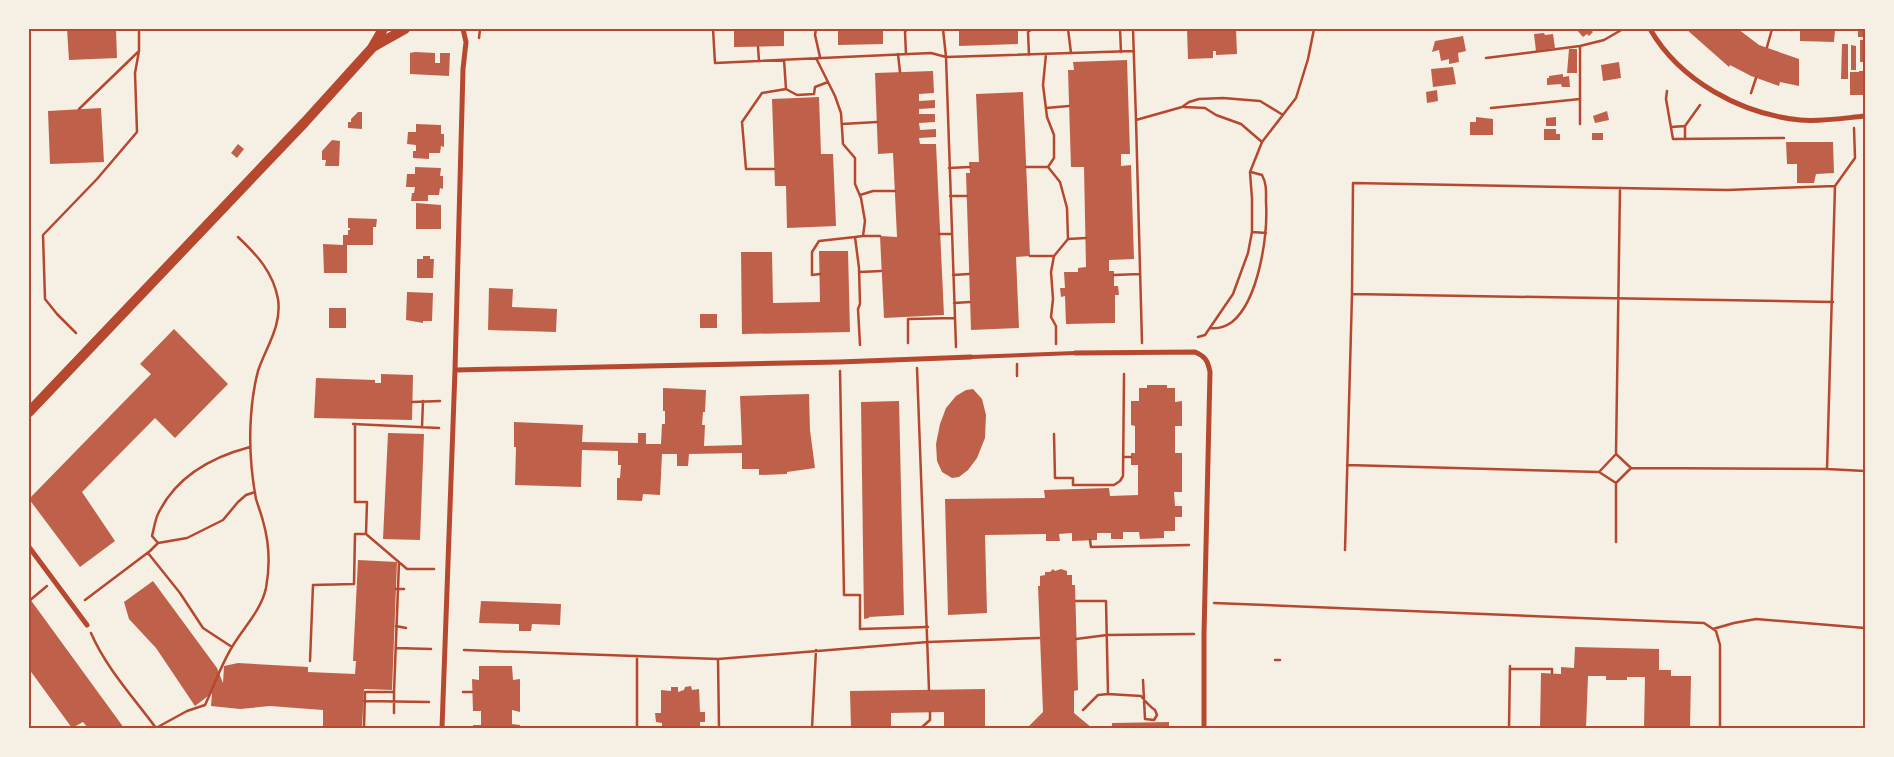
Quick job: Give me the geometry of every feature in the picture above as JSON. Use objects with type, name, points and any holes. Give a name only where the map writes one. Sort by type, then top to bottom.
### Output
[{"type":"main road","points":[[29,412],[305,122],[372,48],[383,29]]},
{"type":"main road","points":[[372,48],[405,29]]},
{"type":"street","points":[[442,728],[455,370],[463,69],[466,42],[463,29]]},
{"type":"street","points":[[1650,29],[1658,42],[1687,74],[1725,97],[1746,107],[1768,114],[1801,120],[1865,116]]},
{"type":"street","points":[[1075,353],[1195,352],[1205,358],[1208,363],[1210,372],[1204,634],[1204,728]]},
{"type":"street","points":[[455,370],[840,362],[971,357]]},
{"type":"street","points":[[29,547],[87,625]]},
{"type":"lane","points":[[971,357],[1075,353]]},
{"type":"path","points":[[76,333],[45,299],[43,235],[97,179],[137,132],[135,73],[139,51],[139,29]]},
{"type":"path","points":[[479,38],[480,29]]},
{"type":"path","points":[[713,29],[715,63],[931,53],[946,57],[1134,51]]},
{"type":"path","points":[[816,29],[815,35],[820,57]]},
{"type":"path","points":[[906,54],[905,32],[907,29]]},
{"type":"path","points":[[943,29],[946,57],[956,357]]},
{"type":"path","points":[[1028,55],[1028,32],[1032,29]]},
{"type":"path","points":[[1068,29],[1071,53]]},
{"type":"path","points":[[1120,29],[1121,52]]},
{"type":"path","points":[[1133,29],[1142,352]]},
{"type":"path","points":[[1198,338],[1205,335],[1233,294],[1248,253],[1252,232],[1250,172],[1262,142],[1296,98],[1308,59],[1314,29]]},
{"type":"path","points":[[1486,58],[1580,46],[1604,40],[1623,29]]},
{"type":"path","points":[[1767,47],[1772,29]]},
{"type":"path","points":[[1786,29],[1792,30]]},
{"type":"path","points":[[758,46],[759,61]]},
{"type":"path","points":[[1580,46],[1580,124]]},
{"type":"path","points":[[79,109],[139,51]]},
{"type":"path","points":[[898,54],[900,72]]},
{"type":"path","points":[[1046,54],[1043,85],[1047,117],[1054,135],[1054,158],[1048,167]]},
{"type":"path","points":[[816,58],[841,113],[842,144],[855,158],[855,184],[860,195],[865,221],[863,236]]},
{"type":"path","points":[[784,60],[786,89]]},
{"type":"path","points":[[1751,93],[1756,78]]},
{"type":"path","points":[[774,169],[746,169],[742,122],[762,93],[786,89],[797,96],[814,94],[815,87],[828,82]]},
{"type":"path","points":[[1668,91],[1666,99],[1672,140],[1784,138]]},
{"type":"path","points":[[1182,107],[1189,102],[1199,99],[1244,99],[1260,101],[1284,115]]},
{"type":"path","points":[[1491,108],[1580,99]]},
{"type":"path","points":[[1685,139],[1685,126],[1700,105]]},
{"type":"path","points":[[1046,108],[1069,106]]},
{"type":"path","points":[[1136,120],[1182,107],[1205,108],[1216,115],[1241,124],[1262,142]]},
{"type":"path","points":[[842,124],[877,122]]},
{"type":"path","points":[[1671,127],[1685,126]]},
{"type":"path","points":[[1827,469],[1835,186],[1855,158],[1853,126]]},
{"type":"path","points":[[949,168],[970,167]]},
{"type":"path","points":[[1026,167],[1048,167]]},
{"type":"path","points":[[1048,167],[1060,182],[1067,208],[1068,239],[1054,256],[1051,272],[1053,299],[1051,317],[1056,326],[1057,354]]},
{"type":"path","points":[[1210,328],[1228,325],[1237,317],[1254,285],[1266,233],[1264,179],[1262,175],[1250,172]]},
{"type":"path","points":[[1345,550],[1353,183],[1727,190],[1835,186]]},
{"type":"path","points":[[1599,472],[1616,454],[1620,298],[1620,188]]},
{"type":"path","points":[[860,195],[873,191],[895,191]]},
{"type":"path","points":[[950,196],[967,196]]},
{"type":"path","points":[[1252,232],[1266,233]]},
{"type":"path","points":[[939,234],[951,234]]},
{"type":"path","points":[[820,274],[812,275],[812,252],[818,241],[880,236]]},
{"type":"path","points":[[87,625],[95,642],[156,728],[187,711],[205,706],[231,648],[262,601],[266,588],[268,556],[267,541],[255,492],[250,447],[251,417],[256,382],[266,349],[276,328],[279,314],[275,285],[269,273],[262,262],[238,237]]},
{"type":"path","points":[[854,237],[860,272],[860,304],[858,309],[860,345]]},
{"type":"path","points":[[1068,239],[1086,238]]},
{"type":"path","points":[[1030,256],[1054,256]]},
{"type":"path","points":[[860,272],[881,271]]},
{"type":"path","points":[[953,275],[969,274]]},
{"type":"path","points":[[1114,275],[1140,274]]},
{"type":"path","points":[[1352,294],[1833,302]]},
{"type":"path","points":[[954,303],[970,302]]},
{"type":"path","points":[[908,344],[908,319],[954,318]]},
{"type":"path","points":[[917,359],[929,690]]},
{"type":"path","points":[[840,362],[844,595],[860,595],[860,629],[928,628]]},
{"type":"path","points":[[1054,434],[1055,478],[1073,478],[1073,487],[1114,485],[1120,481],[1123,476],[1124,374]]},
{"type":"path","points":[[412,402],[423,400],[440,401]]},
{"type":"path","points":[[422,427],[423,400]]},
{"type":"path","points":[[366,534],[367,502],[354,502],[354,424],[439,428]]},
{"type":"path","points":[[158,543],[152,536],[158,514],[177,486],[200,466],[229,453],[250,447]]},
{"type":"path","points":[[1616,454],[1630,468],[1827,469],[1865,471]]},
{"type":"path","points":[[1123,457],[1131,457]]},
{"type":"path","points":[[1347,465],[1599,472],[1616,483]]},
{"type":"path","points":[[1616,542],[1616,483],[1630,468]]},
{"type":"path","points":[[85,600],[148,553],[158,543],[187,538],[204,531],[223,520],[246,495],[255,492]]},
{"type":"path","points":[[310,661],[313,585],[354,584],[355,534],[366,534],[407,568],[434,569]]},
{"type":"path","points":[[1090,540],[1091,547],[1189,545]]},
{"type":"path","points":[[148,553],[169,579],[203,628],[231,648]]},
{"type":"path","points":[[394,713],[399,562]]},
{"type":"path","points":[[29,601],[53,580]]},
{"type":"path","points":[[397,589],[404,590]]},
{"type":"path","points":[[1076,601],[1106,601],[1108,694]]},
{"type":"path","points":[[1205,602],[1704,623],[1716,630],[1720,645],[1720,728]]},
{"type":"path","points":[[1713,629],[1756,619],[1865,628]]},
{"type":"path","points":[[396,626],[406,628]]},
{"type":"path","points":[[1076,639],[1107,635],[1204,634]]},
{"type":"path","points":[[464,650],[718,659],[928,642],[1039,638]]},
{"type":"path","points":[[396,648],[431,649]]},
{"type":"path","points":[[812,728],[816,650]]},
{"type":"path","points":[[637,656],[637,728]]},
{"type":"path","points":[[718,659],[719,728]]},
{"type":"path","points":[[1275,660],[1280,660]]},
{"type":"path","points":[[1509,728],[1510,668],[1552,669],[1552,674]]},
{"type":"path","points":[[394,678],[401,677]]},
{"type":"path","points":[[1083,710],[1098,695],[1141,696],[1144,699],[1150,707],[1155,710],[1157,715],[1154,720],[1145,719],[1144,699],[1143,680]]},
{"type":"path","points":[[364,728],[365,692],[394,692]]},
{"type":"path","points":[[463,692],[472,692]]},
{"type":"path","points":[[364,701],[429,702]]},
{"type":"path","points":[[921,728],[930,720],[930,712]]},
{"type":"path","points":[[364,713],[370,713]]},
{"type":"building","points":[[67,29],[116,29],[117,58],[69,60]]},
{"type":"building","points":[[734,29],[784,29],[784,46],[734,47]]},
{"type":"building","points":[[838,29],[883,29],[883,44],[838,45]]},
{"type":"building","points":[[959,29],[1018,29],[1018,44],[959,46]]},
{"type":"building","points":[[1187,29],[1236,29],[1237,54],[1216,55],[1216,51],[1213,51],[1213,58],[1188,59]]},
{"type":"building","points":[[1576,29],[1593,29],[1591,30],[1593,32],[1589,36],[1587,34],[1583,37]]},
{"type":"building","points":[[1686,29],[1738,29],[1759,45],[1799,59],[1799,86],[1780,82],[1779,86],[1751,76],[1730,65],[1729,67]]},
{"type":"building","points":[[1858,29],[1865,29],[1865,37],[1858,37]]},
{"type":"building","points":[[1800,30],[1835,30],[1834,42],[1800,41]]},
{"type":"building","points":[[1544,33],[1545,35],[1553,34],[1555,48],[1536,51],[1534,34]]},
{"type":"building","points":[[1463,36],[1466,51],[1458,53],[1459,62],[1449,64],[1449,59],[1441,61],[1439,50],[1432,52],[1435,41]]},
{"type":"building","points":[[1860,40],[1865,40],[1865,62],[1860,62]]},
{"type":"building","points":[[1842,44],[1848,44],[1848,79],[1841,79]]},
{"type":"building","points":[[1851,45],[1856,46],[1856,70],[1851,70]]},
{"type":"building","points":[[1569,49],[1577,49],[1577,73],[1567,73]]},
{"type":"building","points":[[410,53],[435,53],[435,63],[440,63],[440,53],[450,53],[449,76],[410,74]]},
{"type":"building","points":[[1127,60],[1130,154],[1121,154],[1121,166],[1131,165],[1134,259],[1109,260],[1109,271],[1114,271],[1114,286],[1118,286],[1119,295],[1115,295],[1115,323],[1066,324],[1065,296],[1061,297],[1060,288],[1065,288],[1064,272],[1078,272],[1078,268],[1086,267],[1084,167],[1071,167],[1068,70],[1074,70],[1073,62]]},
{"type":"building","points":[[1619,62],[1621,78],[1603,81],[1601,65]]},
{"type":"building","points":[[1453,67],[1456,84],[1433,87],[1431,69]]},
{"type":"building","points":[[933,71],[934,93],[919,94],[919,101],[935,100],[935,108],[919,109],[919,114],[935,114],[935,122],[919,123],[920,130],[936,129],[936,137],[919,138],[920,144],[936,144],[944,315],[884,318],[880,236],[897,237],[893,153],[878,154],[875,73]]},
{"type":"building","points":[[1865,71],[1865,95],[1850,95],[1850,72]]},
{"type":"building","points":[[1563,74],[1563,77],[1569,76],[1570,87],[1562,87],[1561,84],[1547,85],[1547,78],[1549,76]]},
{"type":"building","points":[[1437,90],[1438,101],[1427,103],[1426,92]]},
{"type":"building","points":[[1023,92],[1030,256],[1016,257],[1019,328],[971,330],[966,173],[970,173],[969,162],[979,162],[976,94]]},
{"type":"building","points":[[819,97],[821,154],[833,154],[836,226],[787,228],[786,186],[775,186],[772,99]]},
{"type":"building","points":[[101,108],[104,162],[50,164],[48,111]]},
{"type":"building","points":[[1607,111],[1609,120],[1595,123],[1593,116]]},
{"type":"building","points":[[358,112],[362,112],[362,129],[348,128],[348,122],[351,122],[351,119]]},
{"type":"building","points":[[1476,117],[1493,119],[1493,135],[1470,135],[1470,122],[1476,122]]},
{"type":"building","points":[[1556,117],[1556,126],[1546,126],[1546,118]]},
{"type":"building","points":[[416,124],[441,125],[441,134],[444,134],[444,147],[441,146],[440,153],[429,153],[429,159],[413,158],[413,151],[416,151],[416,145],[407,144],[408,132],[416,132]]},
{"type":"building","points":[[1544,129],[1556,129],[1556,134],[1560,134],[1560,140],[1544,140]]},
{"type":"building","points":[[1592,133],[1603,133],[1603,140],[1592,140]]},
{"type":"building","points":[[332,140],[340,141],[339,166],[325,166],[326,160],[322,160],[322,151]]},
{"type":"building","points":[[1786,142],[1833,142],[1834,173],[1816,174],[1814,183],[1797,183],[1797,164],[1787,164]]},
{"type":"building","points":[[238,144],[244,149],[237,158],[231,153]]},
{"type":"building","points":[[415,167],[441,168],[440,176],[443,176],[443,189],[440,188],[439,195],[428,195],[428,201],[411,201],[415,187],[406,187],[407,174],[415,174]]},
{"type":"building","points":[[416,203],[441,205],[441,229],[416,229]]},
{"type":"building","points":[[348,218],[377,219],[376,227],[373,227],[373,245],[347,245],[347,273],[324,273],[323,244],[343,245],[343,235],[348,235],[348,230],[350,230],[348,228]]},
{"type":"building","points":[[819,251],[848,251],[850,332],[742,334],[741,252],[772,252],[773,303],[820,302]]},
{"type":"building","points":[[423,256],[430,256],[430,259],[434,259],[433,278],[417,278],[417,259],[423,259]]},
{"type":"building","points":[[489,288],[513,289],[512,307],[557,309],[556,332],[488,330]]},
{"type":"building","points":[[407,292],[433,293],[432,321],[423,321],[423,323],[406,320]]},
{"type":"building","points":[[329,308],[346,308],[346,328],[329,328]]},
{"type":"building","points":[[700,314],[717,314],[717,328],[700,328]]},
{"type":"building","points":[[174,329],[228,384],[175,438],[155,418],[82,492],[115,541],[80,567],[29,499],[151,374],[140,364]]},
{"type":"building","points":[[381,374],[413,375],[412,420],[314,418],[316,378],[375,380],[375,383],[381,383]]},
{"type":"building","points":[[1147,385],[1167,385],[1167,388],[1175,388],[1175,402],[1182,401],[1182,426],[1175,426],[1175,453],[1182,453],[1182,492],[1174,492],[1175,506],[1182,506],[1182,517],[1175,517],[1175,531],[1164,531],[1164,538],[1140,539],[1139,532],[1123,532],[1123,539],[1111,539],[1111,533],[1097,533],[1097,540],[1072,541],[1072,533],[1059,534],[1060,541],[1046,541],[1046,534],[985,535],[987,613],[948,615],[945,499],[1045,498],[1044,490],[1109,488],[1110,496],[1138,495],[1138,465],[1131,465],[1131,453],[1135,453],[1135,426],[1131,425],[1131,401],[1139,401],[1139,388],[1147,388]]},
{"type":"building","points":[[663,388],[706,390],[705,412],[703,412],[702,425],[705,425],[704,446],[742,445],[740,396],[809,394],[810,430],[815,468],[787,472],[787,474],[759,475],[759,469],[742,469],[742,453],[689,454],[688,466],[677,466],[677,454],[662,454],[660,495],[643,494],[642,501],[617,500],[617,478],[620,478],[621,465],[618,465],[618,451],[582,450],[581,487],[515,485],[516,447],[514,447],[514,422],[583,425],[582,442],[638,443],[638,433],[646,433],[646,444],[661,444],[662,424],[665,424]]},
{"type":"building","points":[[973,389],[982,399],[986,415],[985,438],[977,458],[968,470],[959,477],[952,478],[942,472],[937,461],[936,444],[940,424],[946,408],[956,396],[966,390]]},
{"type":"building","points":[[899,401],[904,615],[864,619],[861,402]]},
{"type":"building","points":[[388,433],[424,434],[420,540],[383,539]]},
{"type":"building","points":[[358,560],[397,562],[392,690],[364,689],[362,728],[323,728],[323,710],[270,706],[240,709],[211,706],[212,693],[195,706],[156,648],[129,619],[124,602],[153,581],[217,668],[223,683],[224,666],[238,663],[308,667],[308,672],[355,674],[356,661],[353,661]]},
{"type":"building","points":[[1053,569],[1055,571],[1061,569],[1067,571],[1067,575],[1072,575],[1072,585],[1075,585],[1078,690],[1074,691],[1074,713],[1092,728],[1027,728],[1043,712],[1038,586],[1040,586],[1040,576]]},
{"type":"building","points":[[30,599],[124,728],[88,728],[83,722],[72,728],[29,669]]},
{"type":"building","points":[[481,601],[561,604],[560,625],[532,624],[531,631],[519,631],[519,624],[479,623]]},
{"type":"building","points":[[1575,647],[1659,649],[1659,670],[1671,670],[1671,676],[1691,676],[1690,728],[1644,728],[1645,677],[1627,677],[1627,680],[1606,680],[1606,676],[1588,676],[1586,728],[1540,728],[1541,673],[1561,674],[1561,667],[1574,668]]},
{"type":"building","points":[[479,666],[512,666],[513,680],[520,679],[520,712],[512,710],[512,724],[520,725],[520,728],[473,728],[473,725],[481,725],[481,711],[473,711],[472,679],[479,680]]},
{"type":"building","points":[[691,686],[692,690],[699,689],[700,712],[705,712],[705,722],[700,722],[700,728],[662,728],[662,723],[656,722],[655,713],[661,713],[661,690],[671,691],[671,687],[678,687],[678,692],[684,690],[685,687]]},
{"type":"building","points":[[985,689],[985,728],[944,728],[944,712],[891,713],[891,728],[851,728],[850,691]]},
{"type":"building","points":[[1169,722],[1169,728],[1112,728],[1112,723]]}]
